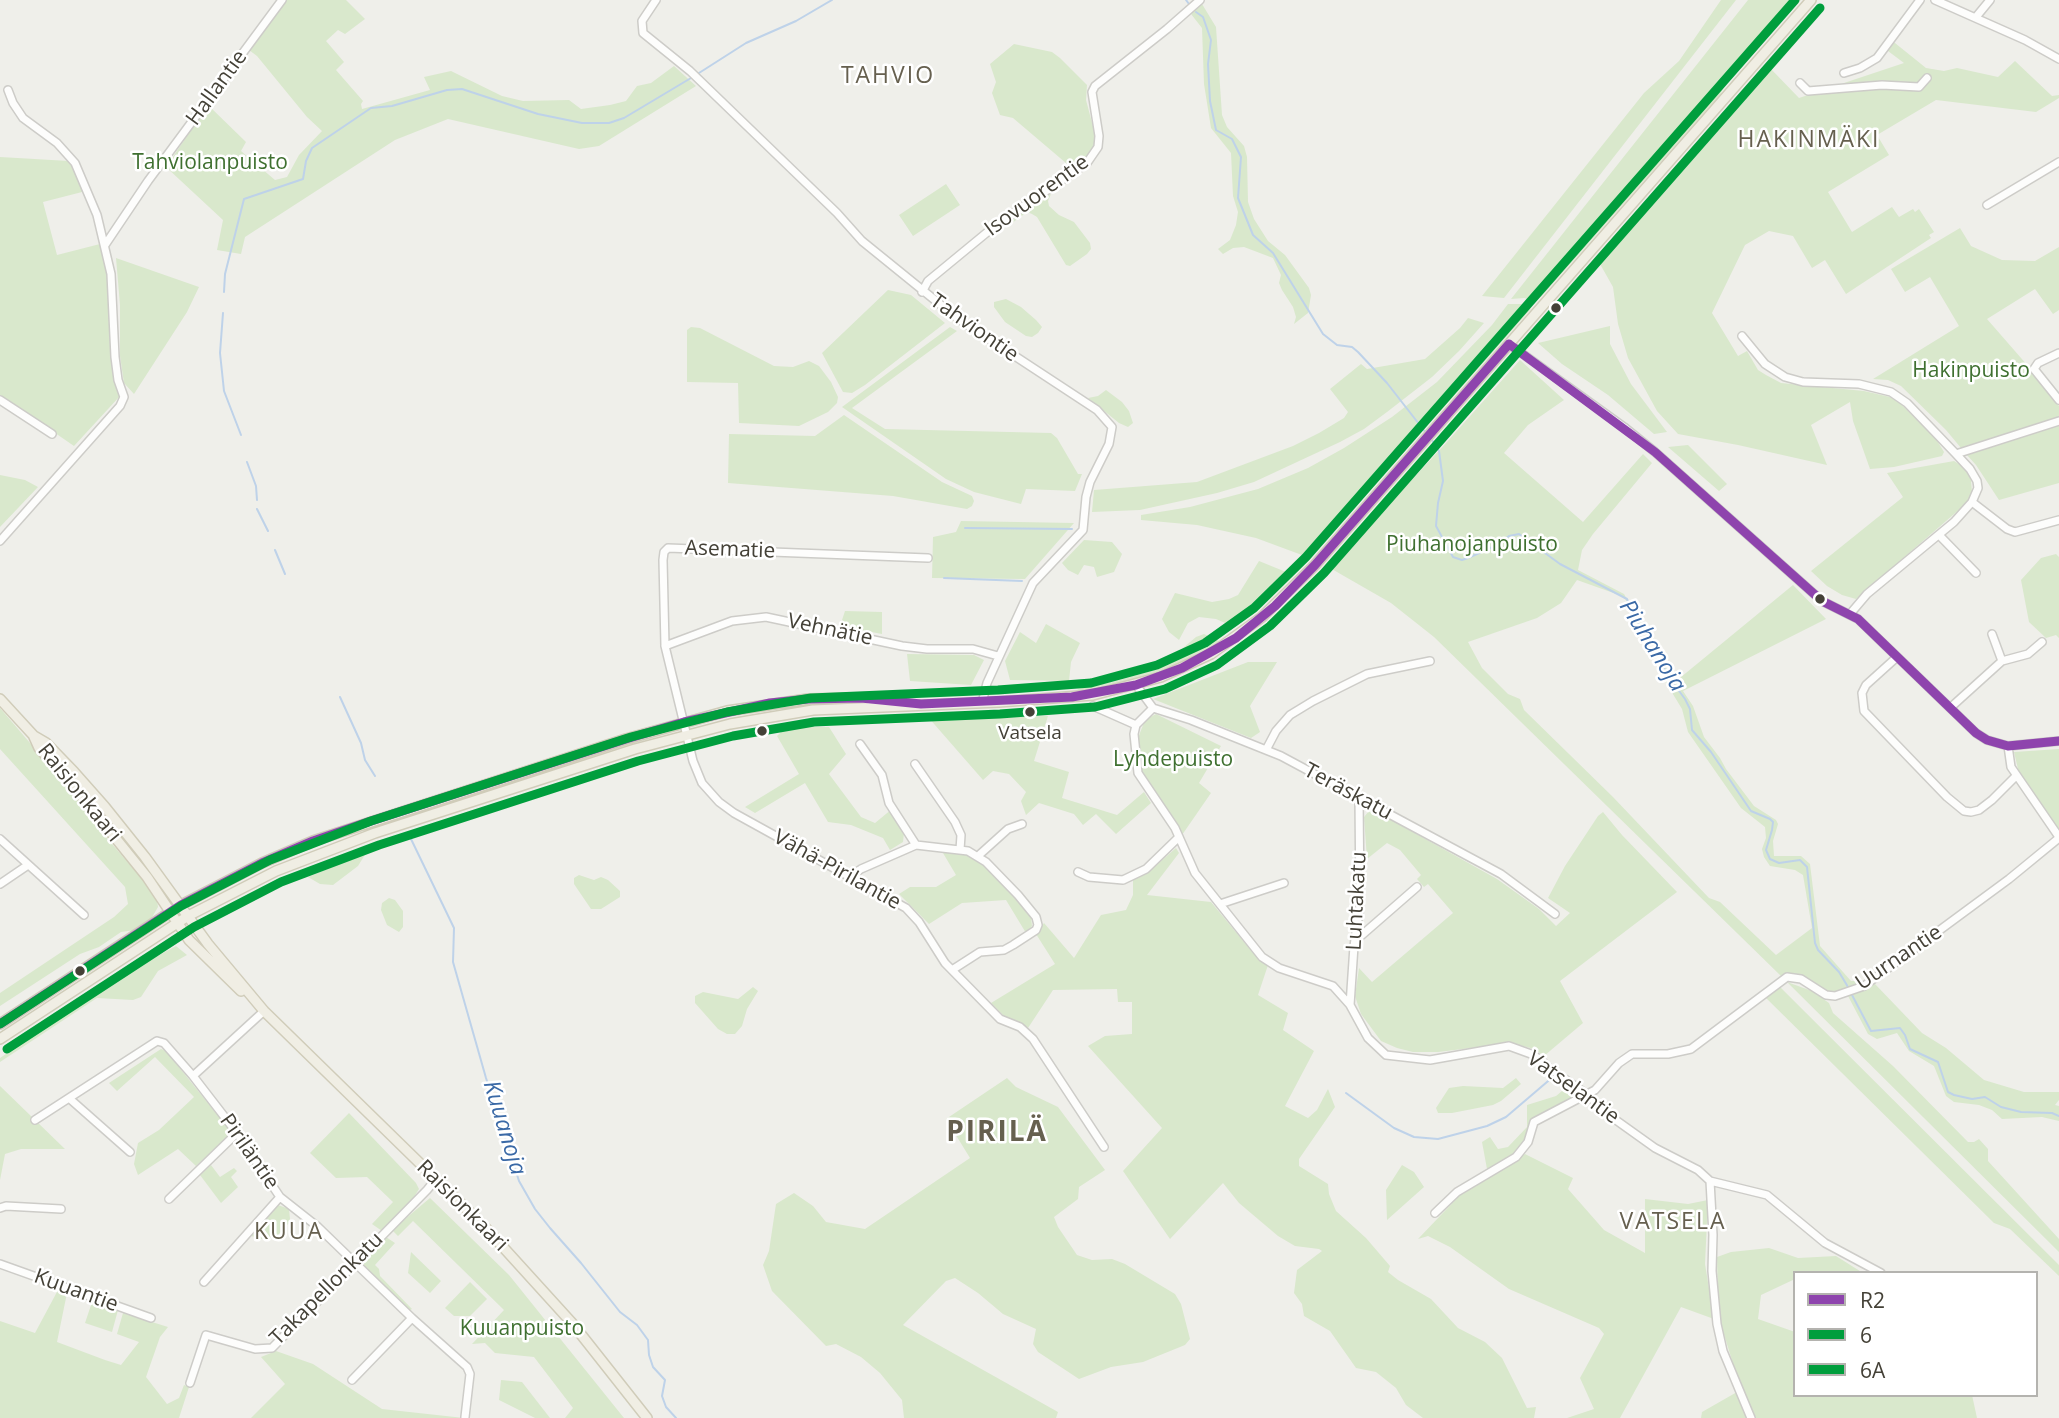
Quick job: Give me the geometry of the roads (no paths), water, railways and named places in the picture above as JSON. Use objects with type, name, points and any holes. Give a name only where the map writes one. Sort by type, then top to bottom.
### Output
[{"type":"main road","points":[[0,1039],[188,916],[276,871],[319,853],[625,752],[687,734],[787,714],[921,704],[1072,698],[1136,685],[1197,662],[1229,643],[1262,618],[1315,565],[1811,0]]},
{"type":"main road","points":[[0,1024],[181,905],[262,863],[313,841],[614,742],[684,722],[760,705],[808,699],[861,698],[921,704]]},
{"type":"main road","name":"Raisionkaari","points":[[0,699],[34,736],[46,743],[83,781],[145,857],[220,959],[263,1009]]},
{"type":"main road","name":"Raisionkaari","points":[[34,736],[38,748],[97,815],[206,958],[263,1009],[484,1225],[555,1304],[646,1418]]},
{"type":"street","name":"Hallantie","points":[[105,245],[148,181],[282,0]]},
{"type":"street","name":"Tahviontie","points":[[656,0],[642,21],[641,28],[647,37],[690,71],[862,241],[922,292],[1097,410],[1112,427],[1109,444],[1088,490],[1083,530],[1033,583],[998,656],[982,703]]},
{"type":"street","name":"Isovuorentie","points":[[922,292],[928,281],[996,225],[1087,163],[1098,146],[1092,92],[1095,86],[1200,0]]},
{"type":"street","points":[[1844,73],[1877,58],[1920,0]]},
{"type":"street","points":[[1935,0],[2025,40],[2059,59]]},
{"type":"street","points":[[1976,17],[1990,0]]},
{"type":"street","points":[[1800,83],[1808,91],[1874,85],[1919,87],[1927,78]]},
{"type":"street","points":[[0,541],[123,400],[116,373],[114,296],[97,215],[75,163],[57,143],[23,118],[8,90]]},
{"type":"street","points":[[1987,205],[2059,162]]},
{"type":"street","points":[[1742,336],[1765,364],[1785,377],[1803,382],[1859,384],[1891,391],[1907,403],[1956,454],[1977,481],[1978,488],[1972,502],[1962,515],[1867,594],[1850,614]]},
{"type":"street","points":[[1509,344],[1655,452],[1822,601],[1850,614],[1976,733],[1987,740],[2008,746],[2059,741]]},
{"type":"street","points":[[2059,354],[2035,366],[2035,372],[2059,400]]},
{"type":"street","points":[[0,400],[52,434]]},
{"type":"street","points":[[1956,454],[2059,421]]},
{"type":"street","points":[[1972,502],[2015,532],[2059,520]]},
{"type":"street","points":[[1939,535],[1976,573]]},
{"type":"street","name":"Asematie","points":[[684,722],[665,646],[663,560],[664,552],[668,548],[928,558]]},
{"type":"street","name":"Vehnätie","points":[[665,646],[732,621],[766,617],[902,646],[973,649],[998,656]]},
{"type":"street","points":[[1992,634],[2002,661]]},
{"type":"street","points":[[1950,708],[2002,661],[2028,654],[2042,642]]},
{"type":"street","points":[[1898,657],[1866,685],[1862,693],[1864,711],[1947,797],[1964,811],[1979,810],[2016,776]]},
{"type":"street","points":[[1266,750],[1276,731],[1290,715],[1313,701],[1367,674],[1430,661]]},
{"type":"street","points":[[1093,706],[1136,725],[1153,708],[1136,685]]},
{"type":"street","name":"Teräskatu","points":[[1153,708],[1266,750],[1359,797],[1501,874],[1555,914]]},
{"type":"street","name":"Vähä-Pirilantie","points":[[684,722],[698,774],[702,783],[719,802],[809,856],[851,876],[906,908],[919,922],[951,970],[1000,1019],[1020,1027],[1032,1039],[1104,1147]]},
{"type":"street","name":"Vatselantie","points":[[1136,725],[1133,743],[1138,773],[1175,828],[1195,873],[1262,957],[1279,968],[1333,986],[1350,1005],[1368,1038],[1386,1055],[1430,1060],[1509,1046],[1541,1060],[1569,1084],[1588,1095],[1606,1113],[1655,1148],[1699,1170],[1710,1181]]},
{"type":"street","points":[[860,744],[882,775],[889,803],[916,845]]},
{"type":"street","points":[[2008,746],[2011,767],[2016,776],[2059,837]]},
{"type":"street","points":[[915,764],[955,822],[961,835],[960,850]]},
{"type":"street","name":"Luhtakatu","points":[[1350,1005],[1354,942],[1360,906],[1359,797]]},
{"type":"street","points":[[978,856],[1008,829],[1021,824]]},
{"type":"street","points":[[1078,872],[1088,877],[1123,880],[1146,869],[1179,837]]},
{"type":"street","name":"Uurnantie","points":[[1588,1095],[1619,1063],[1632,1054],[1668,1054],[1690,1049],[1787,977],[1801,979],[1826,995],[1835,996],[1864,986],[2009,879],[2059,837]]},
{"type":"street","points":[[0,839],[84,915]]},
{"type":"street","points":[[851,876],[916,845],[960,850],[978,856],[1018,895],[1036,917],[1038,925],[1036,930],[1004,950],[981,952],[951,970]]},
{"type":"street","points":[[0,884],[28,865]]},
{"type":"street","points":[[1220,904],[1284,883]]},
{"type":"street","points":[[1354,942],[1418,887]]},
{"type":"street","points":[[193,1076],[263,1009]]},
{"type":"street","name":"Piriläntie","points":[[70,1099],[157,1041],[164,1043],[237,1133],[280,1197],[318,1227],[470,1370],[465,1417]]},
{"type":"street","points":[[1435,1213],[1457,1192],[1516,1157],[1528,1142],[1534,1122],[1588,1095]]},
{"type":"street","points":[[35,1120],[70,1099],[130,1152]]},
{"type":"street","points":[[169,1199],[237,1133]]},
{"type":"street","name":"Takapellonkatu","points":[[190,1383],[206,1335],[255,1349],[272,1348],[436,1179]]},
{"type":"street","points":[[1751,1418],[1723,1351],[1717,1324],[1712,1271],[1710,1181],[1767,1195],[1825,1243],[1877,1271]]},
{"type":"street","points":[[204,1282],[280,1197]]},
{"type":"street","points":[[0,1208],[61,1209]]},
{"type":"street","name":"Kuuantie","points":[[0,1264],[152,1318]]},
{"type":"street","points":[[352,1380],[412,1318]]},
{"type":"waterway","points":[[699,73],[746,43],[796,21],[832,0]]},
{"type":"waterway","name":"Piuhanoja","points":[[1186,0],[1189,4]]},
{"type":"waterway","name":"Piuhanoja","points":[[1196,12],[1203,17],[1211,40],[1208,64],[1210,101],[1216,130],[1232,139],[1241,157],[1238,198],[1253,235],[1273,253],[1323,334],[1337,345],[1352,347],[1358,352],[1387,383],[1426,433]]},
{"type":"waterway","points":[[224,292],[225,274],[244,199],[303,179],[306,161],[312,148],[371,108],[392,106],[447,90],[462,89],[538,114],[582,123],[609,123],[624,118],[691,78]]},
{"type":"waterway","points":[[223,313],[220,353],[224,391],[241,435]]},
{"type":"waterway","name":"Piuhanoja","points":[[1432,440],[1439,451],[1443,481],[1436,526],[1453,557],[1462,560],[1468,558],[1497,545],[1509,536],[1519,534],[1560,564],[1627,599],[1639,624],[1660,651],[1665,672],[1690,709],[1692,730],[1711,752],[1751,811],[1773,822],[1766,850],[1770,859],[1779,863],[1800,860],[1807,867],[1815,943],[1848,987]]},
{"type":"waterway","points":[[247,462],[256,486],[257,500]]},
{"type":"waterway","points":[[257,509],[268,531]]},
{"type":"waterway","points":[[965,528],[1072,529]]},
{"type":"waterway","points":[[275,550],[285,574]]},
{"type":"waterway","points":[[944,578],[1022,581]]},
{"type":"waterway","points":[[340,697],[361,743],[365,760],[375,776]]},
{"type":"waterway","name":"Kuuanoja","points":[[411,839],[454,928],[453,962],[519,1181],[550,1228],[620,1312],[637,1325],[648,1340],[653,1367],[665,1380],[662,1396],[666,1407],[676,1418]]},
{"type":"waterway","name":"Piuhanoja","points":[[1852,995],[1871,1031],[1900,1028],[1910,1049],[1938,1062],[1948,1092],[1972,1099],[1985,1097],[2001,1107],[2021,1112],[2052,1113],[2059,1116]]},
{"type":"waterway","points":[[1346,1093],[1394,1128],[1414,1137],[1438,1139],[1487,1126],[1506,1117],[1554,1076]]},
{"type":"place","name":"Vatsela","points":[[1030,712]]},
{"type":"district","name":"TAHVIO","points":[[888,76]]},
{"type":"district","name":"HAKINMÄKI","points":[[1809,140]]},
{"type":"district","name":"PIRILÄ","points":[[997,1133]]},
{"type":"district","name":"VATSELA","points":[[1673,1222]]},
{"type":"district","name":"KUUA","points":[[289,1232]]},
{"type":"park label","name":"Tahviolanpuisto","points":[[210,163]]},
{"type":"park label","name":"Hakinpuisto","points":[[1971,371]]},
{"type":"park label","name":"Piuhanojanpuisto","points":[[1472,545]]},
{"type":"park label","name":"Lyhdepuisto","points":[[1173,760]]},
{"type":"park label","name":"Kuuanpuisto","points":[[522,1329]]}]
